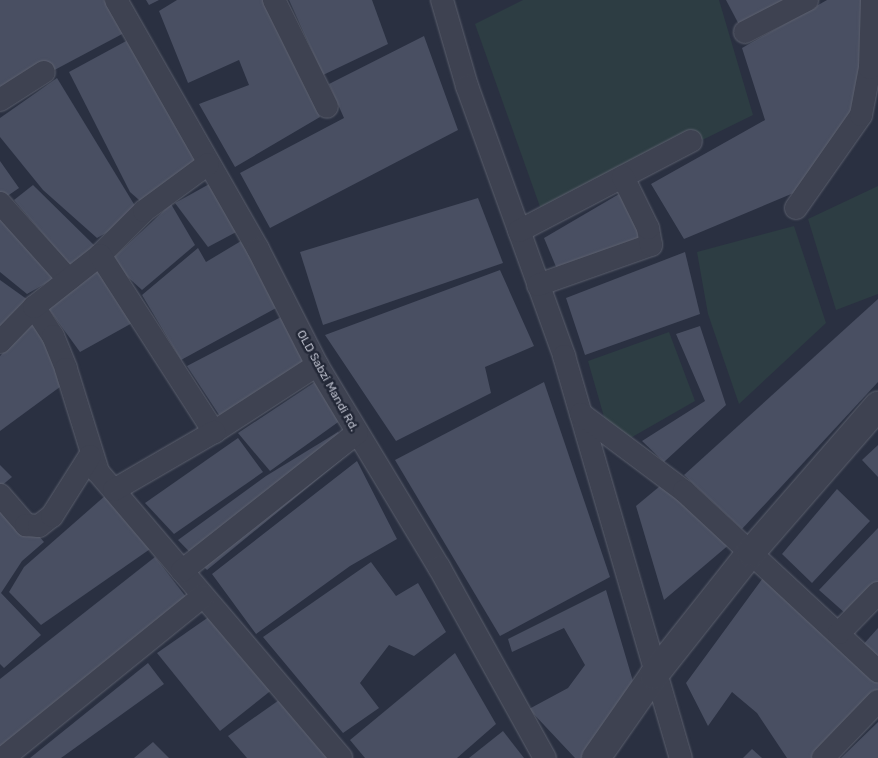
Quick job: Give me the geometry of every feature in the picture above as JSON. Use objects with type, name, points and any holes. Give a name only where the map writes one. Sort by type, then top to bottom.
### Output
[{"type":"street","name":"OLD Sabzi Mandi Rd.","points":[[116,0],[317,365],[439,567],[545,758]]},
{"type":"street","points":[[274,0],[327,107]]},
{"type":"street","points":[[442,0],[581,414],[654,675],[681,758]]},
{"type":"street","points":[[745,32],[807,0]]},
{"type":"street","points":[[796,208],[870,115],[872,0]]},
{"type":"street","points":[[0,100],[44,72]]},
{"type":"street","points":[[519,231],[691,141]]},
{"type":"street","points":[[0,342],[34,307],[100,255],[144,211],[208,164]]},
{"type":"street","points":[[538,285],[651,245],[648,228],[623,177]]},
{"type":"street","points":[[0,203],[68,280]]},
{"type":"street","points":[[100,255],[214,432]]},
{"type":"street","points":[[34,307],[53,336],[66,369],[90,456],[114,490],[341,758]]},
{"type":"street","points":[[114,490],[214,432],[317,365]]},
{"type":"street","points":[[607,752],[654,675],[751,552],[878,406]]},
{"type":"street","points":[[581,414],[684,492],[878,671]]},
{"type":"street","points":[[182,571],[357,434]]},
{"type":"street","points":[[0,495],[26,525],[39,526],[52,516],[90,456]]},
{"type":"street","points":[[839,633],[878,593]]},
{"type":"street","points":[[3,758],[204,596]]},
{"type":"street","points":[[823,758],[878,701]]},
{"type":"shaded area","points":[[523,0],[719,0],[753,115],[544,218],[475,24]]},
{"type":"shaded area","points":[[878,186],[878,294],[836,310],[808,219]]},
{"type":"shaded area","points":[[794,226],[826,323],[739,404],[708,314],[697,252]]},
{"type":"shaded area","points":[[669,332],[695,401],[613,448],[588,361]]},
{"type":"building","points":[[0,0],[104,0],[124,33],[0,99]]},
{"type":"building","points":[[146,0],[159,0],[149,5]]},
{"type":"building","points":[[177,0],[271,0],[320,117],[235,167],[199,104],[249,85],[239,60],[188,83],[159,11]]},
{"type":"building","points":[[289,0],[372,0],[388,44],[323,75]]},
{"type":"building","points":[[726,0],[805,0],[744,34]]},
{"type":"building","points":[[827,0],[867,0],[868,55],[849,126],[815,184],[684,239],[651,184],[765,120],[742,48]]},
{"type":"building","points":[[424,36],[458,130],[270,228],[240,173],[344,118],[329,84]]},
{"type":"building","points":[[128,40],[202,172],[147,207],[130,192],[69,72]]},
{"type":"building","points":[[57,78],[140,214],[97,238],[43,190],[0,137],[0,118]]},
{"type":"building","points":[[0,161],[19,188],[6,197],[66,272],[27,294],[0,272]]},
{"type":"building","points":[[213,182],[240,230],[208,247],[175,203]]},
{"type":"building","points":[[33,185],[99,250],[75,271],[14,200]]},
{"type":"building","points":[[631,187],[654,241],[564,286],[544,238]]},
{"type":"building","points":[[478,198],[503,263],[323,325],[300,252]]},
{"type":"building","points":[[171,204],[195,245],[142,290],[110,261]]},
{"type":"building","points":[[241,241],[278,307],[181,360],[142,295],[198,248],[206,262]]},
{"type":"building","points":[[685,252],[700,314],[585,355],[566,298]]},
{"type":"building","points":[[98,269],[134,322],[80,352],[48,308]]},
{"type":"building","points":[[500,270],[534,346],[485,367],[491,393],[396,441],[325,335]]},
{"type":"building","points":[[0,280],[28,300],[0,331]]},
{"type":"building","points":[[878,299],[878,382],[742,529],[684,475]]},
{"type":"building","points":[[42,313],[64,384],[0,431],[0,356]]},
{"type":"building","points":[[283,316],[310,364],[223,421],[187,366]]},
{"type":"building","points":[[700,326],[726,405],[664,462],[642,441],[705,401],[676,334]]},
{"type":"building","points":[[318,380],[341,420],[270,471],[238,433]]},
{"type":"building","points":[[544,382],[610,577],[500,636],[395,460]]},
{"type":"building","points":[[338,432],[352,451],[207,570],[178,540],[266,476]]},
{"type":"building","points":[[238,438],[263,472],[174,534],[145,503]]},
{"type":"building","points":[[878,445],[878,477],[862,460]]},
{"type":"building","points":[[357,461],[397,539],[350,566],[256,634],[212,574]]},
{"type":"building","points":[[0,465],[12,477],[0,487]]},
{"type":"building","points":[[666,481],[731,543],[664,600],[636,506]]},
{"type":"building","points":[[837,489],[870,521],[812,583],[782,554]]},
{"type":"building","points":[[3,493],[44,542],[22,561],[1,593],[41,635],[4,668],[0,664],[0,496]]},
{"type":"building","points":[[106,495],[153,547],[41,625],[9,592],[24,567]]},
{"type":"building","points":[[878,528],[878,597],[854,621],[819,590]]},
{"type":"building","points":[[155,557],[197,611],[0,758],[0,679]]},
{"type":"building","points":[[371,562],[396,596],[418,583],[446,632],[414,656],[389,645],[360,683],[379,708],[343,733],[263,637]]},
{"type":"building","points":[[771,567],[878,674],[878,703],[821,758],[787,758],[757,713],[732,692],[708,726],[686,683]]},
{"type":"building","points":[[606,590],[635,688],[591,758],[575,758],[529,709],[568,688],[585,665],[564,628],[512,652],[508,639]]},
{"type":"building","points":[[213,614],[278,685],[220,731],[157,653]]},
{"type":"building","points":[[878,628],[878,664],[861,647]]},
{"type":"building","points":[[455,653],[496,724],[457,758],[365,758],[350,740]]},
{"type":"building","points":[[148,663],[164,684],[61,758],[30,758]]},
{"type":"building","points":[[282,698],[338,758],[247,758],[228,736]]},
{"type":"building","points":[[878,722],[878,758],[841,758]]},
{"type":"building","points":[[503,731],[524,758],[469,758]]},
{"type":"building","points":[[153,742],[169,758],[134,758]]},
{"type":"building","points":[[752,749],[762,758],[743,758]]}]
